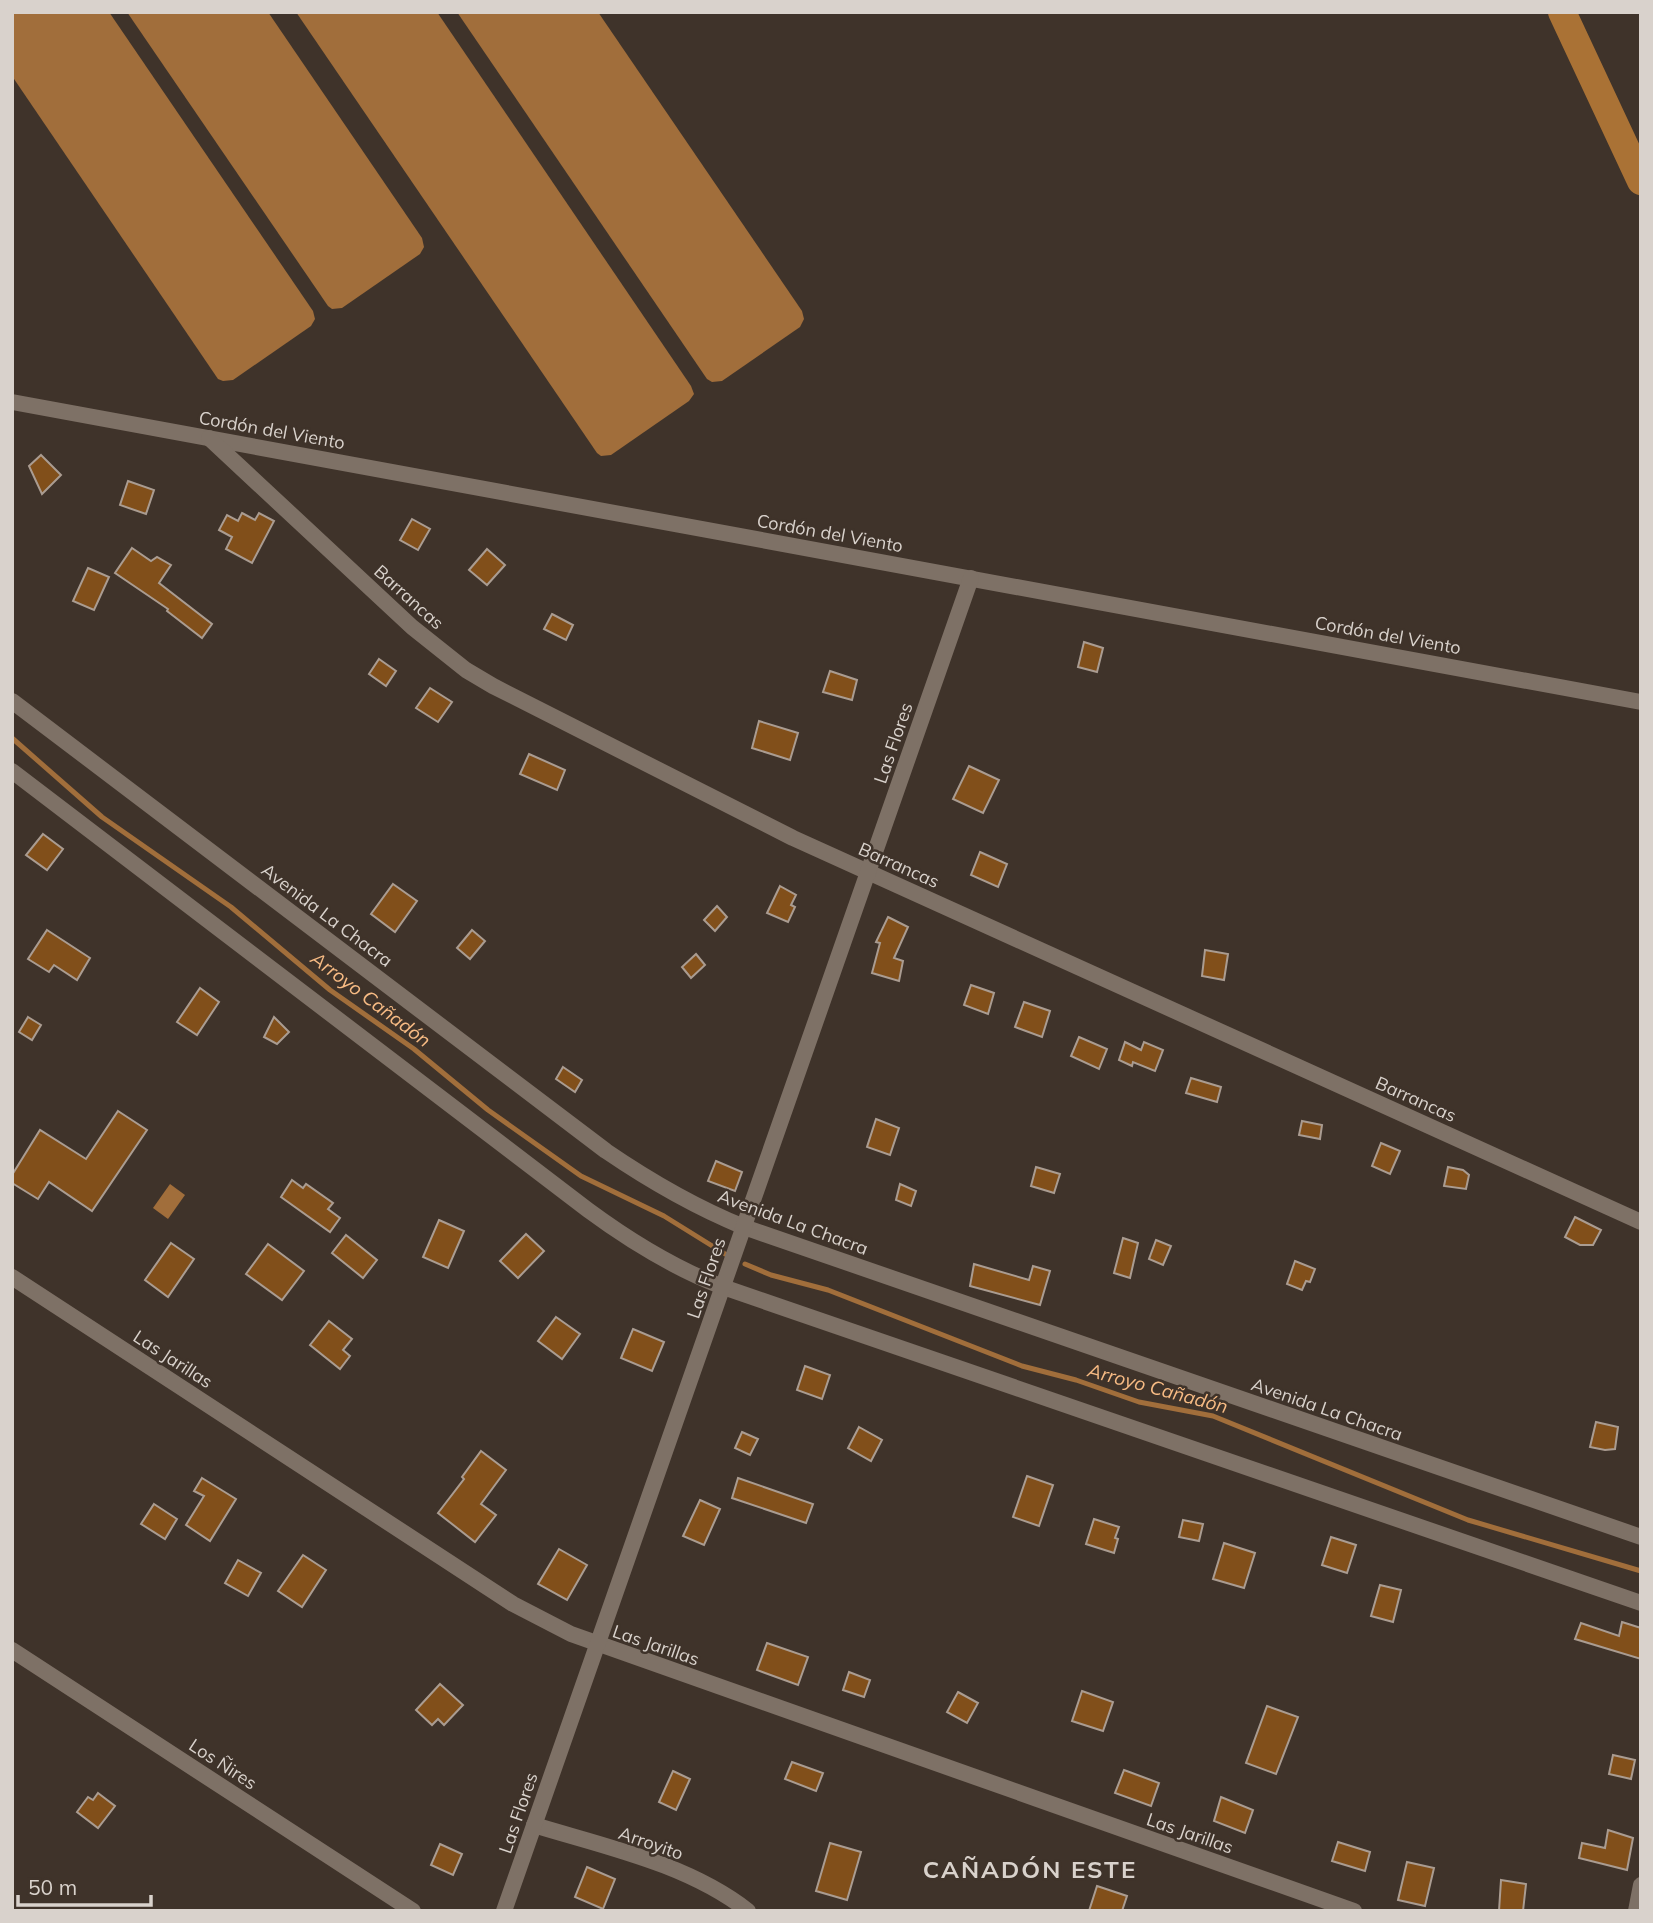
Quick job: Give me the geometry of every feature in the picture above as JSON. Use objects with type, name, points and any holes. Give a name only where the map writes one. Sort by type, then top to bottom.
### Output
[{"type":"highway","points":[[1562,12],[1641,181]]},
{"type":"street","name":"Cordón del Viento","points":[[12,402],[1641,702]]},
{"type":"street","name":"Barrancas","points":[[209,438],[412,627],[466,670],[493,687],[753,819],[1641,1222]]},
{"type":"street","name":"Las Flores","points":[[504,1911],[971,578]]},
{"type":"street","name":"Avenida La Chacra","points":[[12,701],[606,1151],[672,1193],[744,1227],[1641,1537]]},
{"type":"street","points":[[12,771],[588,1210],[675,1266],[723,1287],[1641,1603]]},
{"type":"street","name":"Las Jarillas","points":[[12,1277],[513,1604],[553,1625],[597,1644],[1353,1911]]},
{"type":"street","name":"Los Ñires","points":[[12,1650],[413,1911]]},
{"type":"street","name":"Arroyito","points":[[534,1825],[653,1862],[704,1884],[748,1911]]},
{"type":"street","points":[[1636,1911],[1641,1885]]},
{"type":"shaded area","points":[[12,12],[109,12],[313,311],[315,319],[311,326],[233,380],[218,379],[12,76]]},
{"type":"shaded area","points":[[127,12],[268,12],[422,238],[424,247],[420,254],[342,308],[332,309],[328,306]]},
{"type":"shaded area","points":[[296,12],[437,12],[691,386],[694,394],[689,401],[611,455],[601,456],[597,453]]},
{"type":"shaded area","points":[[457,12],[598,12],[802,311],[804,319],[800,327],[722,381],[712,382],[707,379]]},
{"type":"shaded area","points":[[170,1184],[185,1195],[168,1219],[153,1208]]},
{"type":"building","points":[[41,455],[61,475],[42,494],[29,466]]},
{"type":"building","points":[[128,481],[154,490],[146,514],[120,505]]},
{"type":"building","points":[[242,513],[255,520],[259,513],[274,521],[252,563],[226,549],[232,537],[219,530],[227,515],[238,521]]},
{"type":"building","points":[[412,519],[430,529],[418,550],[400,540]]},
{"type":"building","points":[[132,548],[151,561],[157,557],[171,565],[159,583],[212,624],[202,638],[167,611],[168,609],[115,573]]},
{"type":"building","points":[[487,549],[505,565],[487,585],[469,570]]},
{"type":"building","points":[[88,568],[109,577],[94,610],[73,601]]},
{"type":"building","points":[[552,614],[573,625],[566,640],[544,629]]},
{"type":"building","points":[[1084,642],[1103,648],[1097,672],[1078,667]]},
{"type":"building","points":[[379,659],[396,671],[386,686],[369,674]]},
{"type":"building","points":[[830,671],[857,680],[852,700],[823,692]]},
{"type":"building","points":[[430,688],[452,702],[438,722],[416,708]]},
{"type":"building","points":[[759,721],[798,733],[790,760],[752,748]]},
{"type":"building","points":[[529,754],[565,770],[557,790],[520,774]]},
{"type":"building","points":[[969,766],[999,780],[983,813],[953,799]]},
{"type":"building","points":[[43,834],[63,849],[47,870],[26,855]]},
{"type":"building","points":[[980,852],[1007,864],[998,887],[971,875]]},
{"type":"building","points":[[393,884],[417,901],[395,932],[371,914]]},
{"type":"building","points":[[780,886],[796,895],[791,905],[795,907],[788,922],[767,913]]},
{"type":"building","points":[[717,906],[727,917],[715,931],[704,920]]},
{"type":"building","points":[[888,917],[908,927],[894,958],[903,961],[899,981],[872,973],[880,943],[876,942]]},
{"type":"building","points":[[47,930],[90,958],[77,980],[54,965],[49,972],[28,959]]},
{"type":"building","points":[[472,930],[485,941],[470,959],[457,948]]},
{"type":"building","points":[[1205,950],[1228,954],[1224,980],[1202,976]]},
{"type":"building","points":[[696,954],[705,965],[691,978],[682,967]]},
{"type":"building","points":[[971,985],[994,993],[988,1014],[964,1005]]},
{"type":"building","points":[[200,988],[219,1002],[197,1035],[177,1022]]},
{"type":"building","points":[[1024,1002],[1050,1011],[1042,1037],[1015,1027]]},
{"type":"building","points":[[28,1017],[41,1025],[32,1040],[19,1032]]},
{"type":"building","points":[[274,1017],[289,1032],[277,1044],[264,1037]]},
{"type":"building","points":[[1079,1037],[1107,1049],[1099,1069],[1071,1056]]},
{"type":"building","points":[[1125,1042],[1141,1050],[1144,1042],[1163,1050],[1155,1071],[1133,1062],[1132,1066],[1119,1060]]},
{"type":"building","points":[[563,1067],[582,1080],[575,1092],[556,1079]]},
{"type":"building","points":[[1191,1078],[1221,1087],[1217,1102],[1186,1093]]},
{"type":"building","points":[[118,1111],[147,1130],[92,1211],[49,1182],[38,1199],[12,1183],[12,1175],[40,1130],[86,1159]]},
{"type":"building","points":[[876,1119],[899,1128],[890,1155],[867,1147]]},
{"type":"building","points":[[1302,1121],[1322,1125],[1320,1139],[1299,1135]]},
{"type":"building","points":[[1381,1143],[1400,1151],[1390,1174],[1372,1166]]},
{"type":"building","points":[[716,1161],[742,1172],[735,1191],[708,1181]]},
{"type":"building","points":[[1036,1167],[1060,1174],[1054,1193],[1031,1186]]},
{"type":"building","points":[[1448,1167],[1463,1170],[1469,1175],[1466,1189],[1444,1186]]},
{"type":"building","points":[[292,1180],[303,1188],[306,1184],[333,1203],[328,1209],[340,1218],[330,1232],[281,1197]]},
{"type":"building","points":[[900,1184],[916,1191],[911,1206],[896,1200]]},
{"type":"building","points":[[1575,1217],[1601,1230],[1593,1245],[1580,1245],[1565,1237]]},
{"type":"building","points":[[439,1220],[464,1231],[448,1268],[423,1257]]},
{"type":"building","points":[[526,1234],[544,1251],[518,1278],[500,1261]]},
{"type":"building","points":[[346,1235],[377,1260],[363,1278],[332,1253]]},
{"type":"building","points":[[1123,1238],[1138,1243],[1130,1278],[1114,1273]]},
{"type":"building","points":[[1156,1240],[1171,1246],[1163,1265],[1149,1259]]},
{"type":"building","points":[[171,1243],[194,1259],[168,1297],[145,1280]]},
{"type":"building","points":[[268,1244],[304,1271],[282,1300],[246,1274]]},
{"type":"building","points":[[1295,1261],[1315,1269],[1310,1282],[1306,1281],[1302,1290],[1287,1284]]},
{"type":"building","points":[[974,1264],[1029,1280],[1033,1266],[1050,1271],[1040,1305],[970,1286]]},
{"type":"building","points":[[556,1317],[580,1334],[562,1359],[538,1341]]},
{"type":"building","points":[[329,1321],[352,1339],[343,1350],[350,1356],[340,1369],[310,1345]]},
{"type":"building","points":[[633,1329],[664,1342],[652,1371],[621,1358]]},
{"type":"building","points":[[805,1366],[830,1375],[822,1399],[797,1390]]},
{"type":"building","points":[[1596,1422],[1618,1427],[1615,1449],[1590,1447]]},
{"type":"building","points":[[859,1427],[882,1440],[871,1461],[848,1448]]},
{"type":"building","points":[[742,1432],[758,1439],[750,1455],[735,1448]]},
{"type":"building","points":[[481,1451],[506,1470],[481,1504],[496,1515],[475,1542],[438,1513]]},
{"type":"building","points":[[1027,1476],[1053,1485],[1039,1526],[1013,1517]]},
{"type":"building","points":[[202,1478],[236,1499],[210,1541],[186,1525],[204,1496],[194,1491]]},
{"type":"building","points":[[738,1478],[813,1504],[806,1523],[732,1498]]},
{"type":"building","points":[[700,1500],[720,1509],[704,1545],[683,1536]]},
{"type":"building","points":[[154,1504],[177,1519],[165,1539],[141,1524]]},
{"type":"building","points":[[1094,1519],[1119,1527],[1114,1553],[1086,1544]]},
{"type":"building","points":[[1183,1520],[1203,1524],[1199,1541],[1179,1537]]},
{"type":"building","points":[[1331,1537],[1356,1545],[1347,1573],[1322,1565]]},
{"type":"building","points":[[1224,1543],[1255,1553],[1244,1588],[1213,1579]]},
{"type":"building","points":[[559,1549],[587,1565],[567,1600],[538,1584]]},
{"type":"building","points":[[303,1555],[326,1570],[302,1607],[278,1591]]},
{"type":"building","points":[[238,1560],[261,1573],[248,1596],[225,1583]]},
{"type":"building","points":[[1380,1585],[1401,1590],[1393,1622],[1371,1616]]},
{"type":"building","points":[[1622,1622],[1641,1628],[1641,1659],[1575,1639],[1581,1623],[1619,1636]]},
{"type":"building","points":[[767,1643],[808,1657],[798,1685],[757,1670]]},
{"type":"building","points":[[849,1672],[870,1680],[864,1697],[843,1690]]},
{"type":"building","points":[[440,1684],[463,1705],[444,1725],[438,1719],[432,1725],[416,1710]]},
{"type":"building","points":[[1082,1691],[1113,1702],[1103,1731],[1072,1721]]},
{"type":"building","points":[[958,1692],[978,1703],[967,1723],[947,1712]]},
{"type":"building","points":[[1267,1706],[1298,1717],[1276,1774],[1246,1763]]},
{"type":"building","points":[[1613,1755],[1635,1760],[1631,1779],[1609,1774]]},
{"type":"building","points":[[792,1762],[823,1773],[816,1791],[785,1779]]},
{"type":"building","points":[[1124,1770],[1159,1783],[1151,1806],[1115,1793]]},
{"type":"building","points":[[673,1771],[690,1779],[676,1810],[659,1802]]},
{"type":"building","points":[[98,1793],[115,1806],[98,1828],[77,1812],[88,1797],[93,1800]]},
{"type":"building","points":[[1221,1797],[1253,1810],[1245,1833],[1214,1821]]},
{"type":"building","points":[[1608,1830],[1633,1838],[1627,1870],[1579,1858],[1582,1843],[1605,1848]]},
{"type":"building","points":[[1338,1842],[1370,1852],[1365,1871],[1332,1861]]},
{"type":"building","points":[[830,1843],[861,1852],[847,1900],[816,1891]]},
{"type":"building","points":[[440,1844],[462,1854],[453,1875],[431,1865]]},
{"type":"building","points":[[1407,1862],[1434,1868],[1425,1906],[1398,1900]]},
{"type":"building","points":[[587,1867],[615,1879],[603,1909],[575,1897]]},
{"type":"building","points":[[1501,1880],[1526,1884],[1523,1911],[1499,1911]]},
{"type":"building","points":[[1097,1886],[1127,1896],[1122,1911],[1089,1911]]},
{"type":"waterway","name":"Arroyo Cañadón","points":[[12,738],[102,817],[231,907],[330,990],[414,1049],[488,1110],[581,1176],[664,1216],[730,1257]]},
{"type":"waterway","name":"Arroyo Cañadón","points":[[745,1264],[771,1275],[828,1290],[1022,1366],[1076,1380],[1139,1402],[1213,1416],[1468,1520],[1641,1571]]},
{"type":"district","name":"CAÑADÓN ESTE","points":[[1030,1869]]}]
